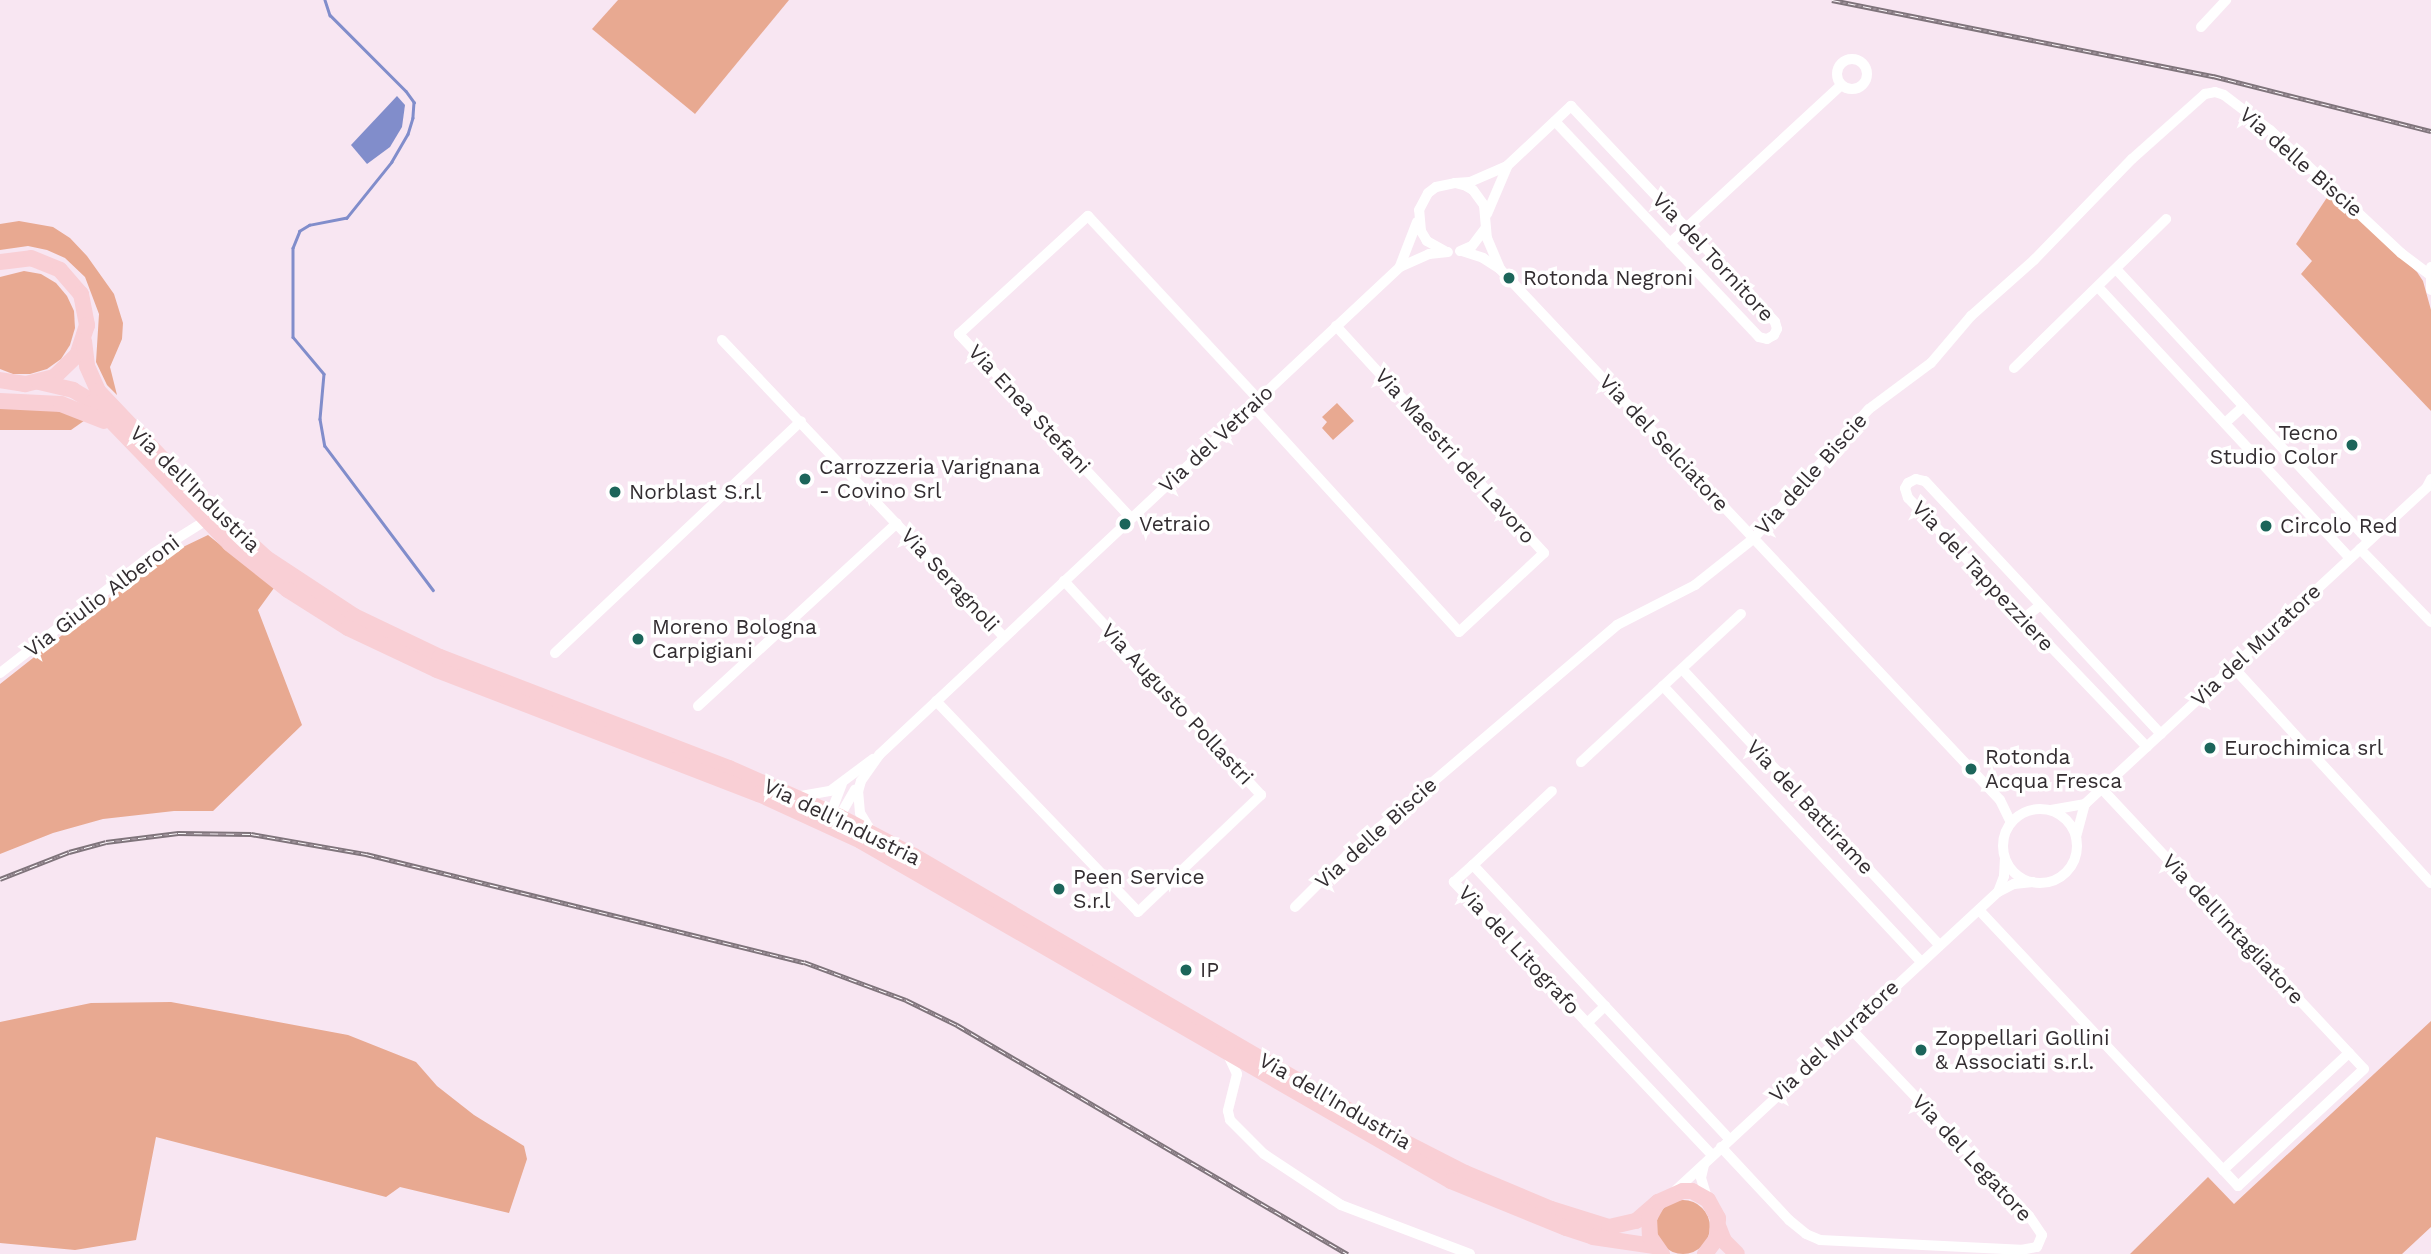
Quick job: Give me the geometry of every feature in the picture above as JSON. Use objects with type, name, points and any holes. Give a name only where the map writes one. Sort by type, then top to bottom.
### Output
[{"type":"main road","name":"Via dell'Industria","points":[[0,262],[31,258],[47,262],[66,275],[81,294],[86,309],[84,341],[90,376],[109,403],[233,530],[327,601],[386,633],[440,657],[794,795],[922,875],[1408,1158],[1461,1186],[1593,1237],[1658,1250]]},
{"type":"main road","points":[[39,383],[67,367],[84,341]]},
{"type":"main road","name":"Via dell'Industria","points":[[0,380],[61,386],[83,394],[205,520],[288,590],[377,643],[437,670],[759,794],[872,833],[1391,1135],[1465,1173],[1551,1209],[1609,1227],[1623,1226],[1636,1220],[1674,1192]]},
{"type":"main road","points":[[0,401],[74,407],[100,419],[120,433]]},
{"type":"main road","points":[[1674,1192],[1692,1191],[1708,1200],[1714,1208],[1724,1241],[1737,1254]]},
{"type":"main road","points":[[1658,1202],[1649,1218],[1648,1228],[1658,1250]]},
{"type":"main road","points":[[1705,1254],[1713,1246],[1719,1228]]},
{"type":"street","points":[[2201,27],[2227,0]]},
{"type":"street","points":[[1670,243],[1841,85]]},
{"type":"street","name":"Via delle Biscie","points":[[1295,907],[1347,855],[1617,625],[1695,585],[1753,539],[1869,409],[1931,363],[1971,316],[2034,260],[2132,159],[2195,101],[2210,92],[2224,95],[2270,130],[2401,253],[2430,275]]},
{"type":"street","name":"Via del Tornitore","points":[[1571,106],[1775,322],[1777,329],[1774,335],[1767,339],[1759,337],[1555,121],[1571,106]]},
{"type":"street","points":[[1507,166],[1487,215],[1485,229],[1472,246],[1462,251],[1448,252],[1427,241],[1418,219],[1422,201],[1428,193],[1445,184],[1470,182],[1507,166],[1555,121]]},
{"type":"street","points":[[1455,183],[1473,190],[1484,205],[1487,215]]},
{"type":"street","name":"Via Enea Stefani","points":[[1131,518],[959,334],[1088,216],[1255,402]]},
{"type":"street","name":"Via del Vetraio","points":[[1400,267],[1418,219]]},
{"type":"street","points":[[2014,368],[2166,219]]},
{"type":"street","name":"Via del Selciatore","points":[[1485,229],[1500,269]]},
{"type":"street","name":"Via del Selciatore","points":[[1462,251],[1483,258],[1500,269],[2000,800],[2011,823]]},
{"type":"street","name":"Via del Vetraio","points":[[794,795],[819,795],[842,783],[879,755],[1400,267],[1429,254],[1448,252]]},
{"type":"street","points":[[2431,267],[2431,290]]},
{"type":"street","points":[[2116,269],[2369,541]]},
{"type":"street","points":[[2098,287],[2350,558]]},
{"type":"street","name":"Via Maestri del Lavoro","points":[[1255,402],[1459,632],[1544,553],[1336,326]]},
{"type":"street","name":"Via Seragnoli","points":[[722,340],[1004,637]]},
{"type":"street","points":[[2225,423],[2244,406]]},
{"type":"street","points":[[555,653],[801,421]]},
{"type":"street","name":"Via del Tappezziere","points":[[2147,747],[1908,498],[1905,488],[1908,483],[1916,479],[1925,481],[2161,734]]},
{"type":"street","name":"Via del Muratore","points":[[2085,804],[2430,483]]},
{"type":"street","name":"Via Giulio Alberoni","points":[[0,673],[154,553],[205,520]]},
{"type":"street","points":[[698,706],[897,523]]},
{"type":"street","points":[[2360,549],[2431,622]]},
{"type":"street","name":"Via Augusto Pollastri","points":[[936,701],[1138,912],[1261,796],[1064,581]]},
{"type":"street","points":[[2023,620],[2039,605]]},
{"type":"street","points":[[1581,762],[1741,614]]},
{"type":"street","points":[[2233,667],[2431,883]]},
{"type":"street","name":"Via del Battirame","points":[[1682,669],[1939,945]]},
{"type":"street","name":"Via del Battirame","points":[[1663,686],[1920,961]]},
{"type":"street","name":"Via del Vetraio","points":[[834,818],[879,755]]},
{"type":"street","points":[[861,781],[858,801],[860,813],[872,833]]},
{"type":"street","points":[[834,818],[842,783]]},
{"type":"street","name":"Via dell'Intagliatore","points":[[2102,789],[2364,1069],[2238,1186],[2223,1170]]},
{"type":"street","points":[[1473,865],[1552,790]]},
{"type":"street","name":"Via del Selciatore","points":[[2000,800],[2025,812]]},
{"type":"street","points":[[1998,892],[2004,876],[2003,846],[2011,823],[2025,812],[2085,804],[2076,836],[2077,849],[2067,871],[2045,882],[2033,882],[2011,869],[2005,858]]},
{"type":"street","points":[[2049,810],[2066,820],[2076,836]]},
{"type":"street","name":"Via del Litografo","points":[[1712,1155],[1454,882],[1473,865],[1605,1006],[1725,1143]]},
{"type":"street","name":"Via del Muratore","points":[[1674,1192],[1920,961],[1998,892],[2014,884],[2033,882]]},
{"type":"street","points":[[1979,910],[2223,1170],[2349,1053]]},
{"type":"street","points":[[1587,1023],[1605,1006]]},
{"type":"street","name":"Via del Legatore","points":[[1725,1143],[1789,1220],[1806,1234],[1820,1240],[2021,1250],[2037,1247],[2042,1241],[2040,1230],[1849,1027]]},
{"type":"street","points":[[1222,1050],[1233,1061],[1237,1074],[1228,1111],[1230,1120],[1264,1154],[1341,1205],[1470,1254]]},
{"type":"street","points":[[1704,1165],[1702,1188],[1708,1200]]},
{"type":"shaded area","points":[[618,0],[789,0],[695,114],[592,29]]},
{"type":"shaded area","points":[[2330,193],[2417,272],[2423,281],[2431,310],[2431,411],[2301,274],[2312,261],[2296,244]]},
{"type":"shaded area","points":[[19,221],[53,227],[70,238],[87,256],[114,294],[123,323],[122,339],[110,367],[117,395],[107,385],[96,362],[99,314],[85,277],[65,258],[47,250],[28,246],[0,250],[0,224]]},
{"type":"shaded area","points":[[24,271],[41,274],[56,283],[67,296],[74,311],[75,328],[70,345],[61,359],[47,369],[30,374],[13,374],[0,369],[0,277]]},
{"type":"shaded area","points":[[1337,403],[1354,421],[1333,440],[1322,428],[1327,422],[1322,417]]},
{"type":"shaded area","points":[[0,405],[51,406],[88,418],[71,430],[0,430]]},
{"type":"shaded area","points":[[208,535],[274,588],[258,610],[302,725],[213,811],[174,811],[103,819],[53,833],[0,854],[0,684],[160,558]]},
{"type":"shaded area","points":[[171,1002],[348,1035],[416,1062],[437,1086],[474,1115],[524,1146],[527,1159],[509,1213],[400,1187],[386,1197],[156,1137],[136,1240],[75,1250],[0,1243],[0,1022],[91,1003]]},
{"type":"shaded area","points":[[2431,1021],[2431,1227],[2402,1254],[2130,1254],[2208,1177],[2234,1204]]},
{"type":"shaded area","points":[[1683,1200],[1702,1208],[1710,1227],[1702,1246],[1683,1254],[1664,1246],[1656,1227],[1664,1208]]},
{"type":"water","points":[[397,96],[405,105],[402,127],[390,147],[367,164],[351,145]]},
{"type":"waterway","points":[[325,0],[330,15],[406,91],[414,102],[413,118],[408,134],[392,162],[347,218],[310,225],[300,231],[293,248],[293,337],[324,374],[320,419],[325,446],[433,590]]},
{"type":"railway","points":[[1832,0],[2213,76],[2431,131]]},
{"type":"railway","points":[[0,879],[69,852],[106,842],[178,833],[251,834],[366,854],[804,962],[906,1000],[957,1025],[1348,1254]]},
{"type":"place","name":"Rotonda Negroni","points":[[1509,278]]},
{"type":"place","name":"Tecno Studio Color","points":[[2352,445]]},
{"type":"place","name":"Carrozzeria Varignana - Covino Srl","points":[[805,479]]},
{"type":"place","name":"Norblast S.r.l","points":[[615,492]]},
{"type":"place","name":"Vetraio","points":[[1125,524]]},
{"type":"place","name":"Circolo Red","points":[[2266,526]]},
{"type":"place","name":"Moreno Bologna Carpigiani","points":[[638,639]]},
{"type":"place","name":"Eurochimica srl","points":[[2210,748]]},
{"type":"place","name":"Rotonda Acqua Fresca","points":[[1971,769]]},
{"type":"place","name":"Peen Service S.r.l","points":[[1059,889]]},
{"type":"place","name":"IP","points":[[1186,970]]},
{"type":"place","name":"Zoppellari Gollini & Associati s.r.l.","points":[[1921,1050]]}]
